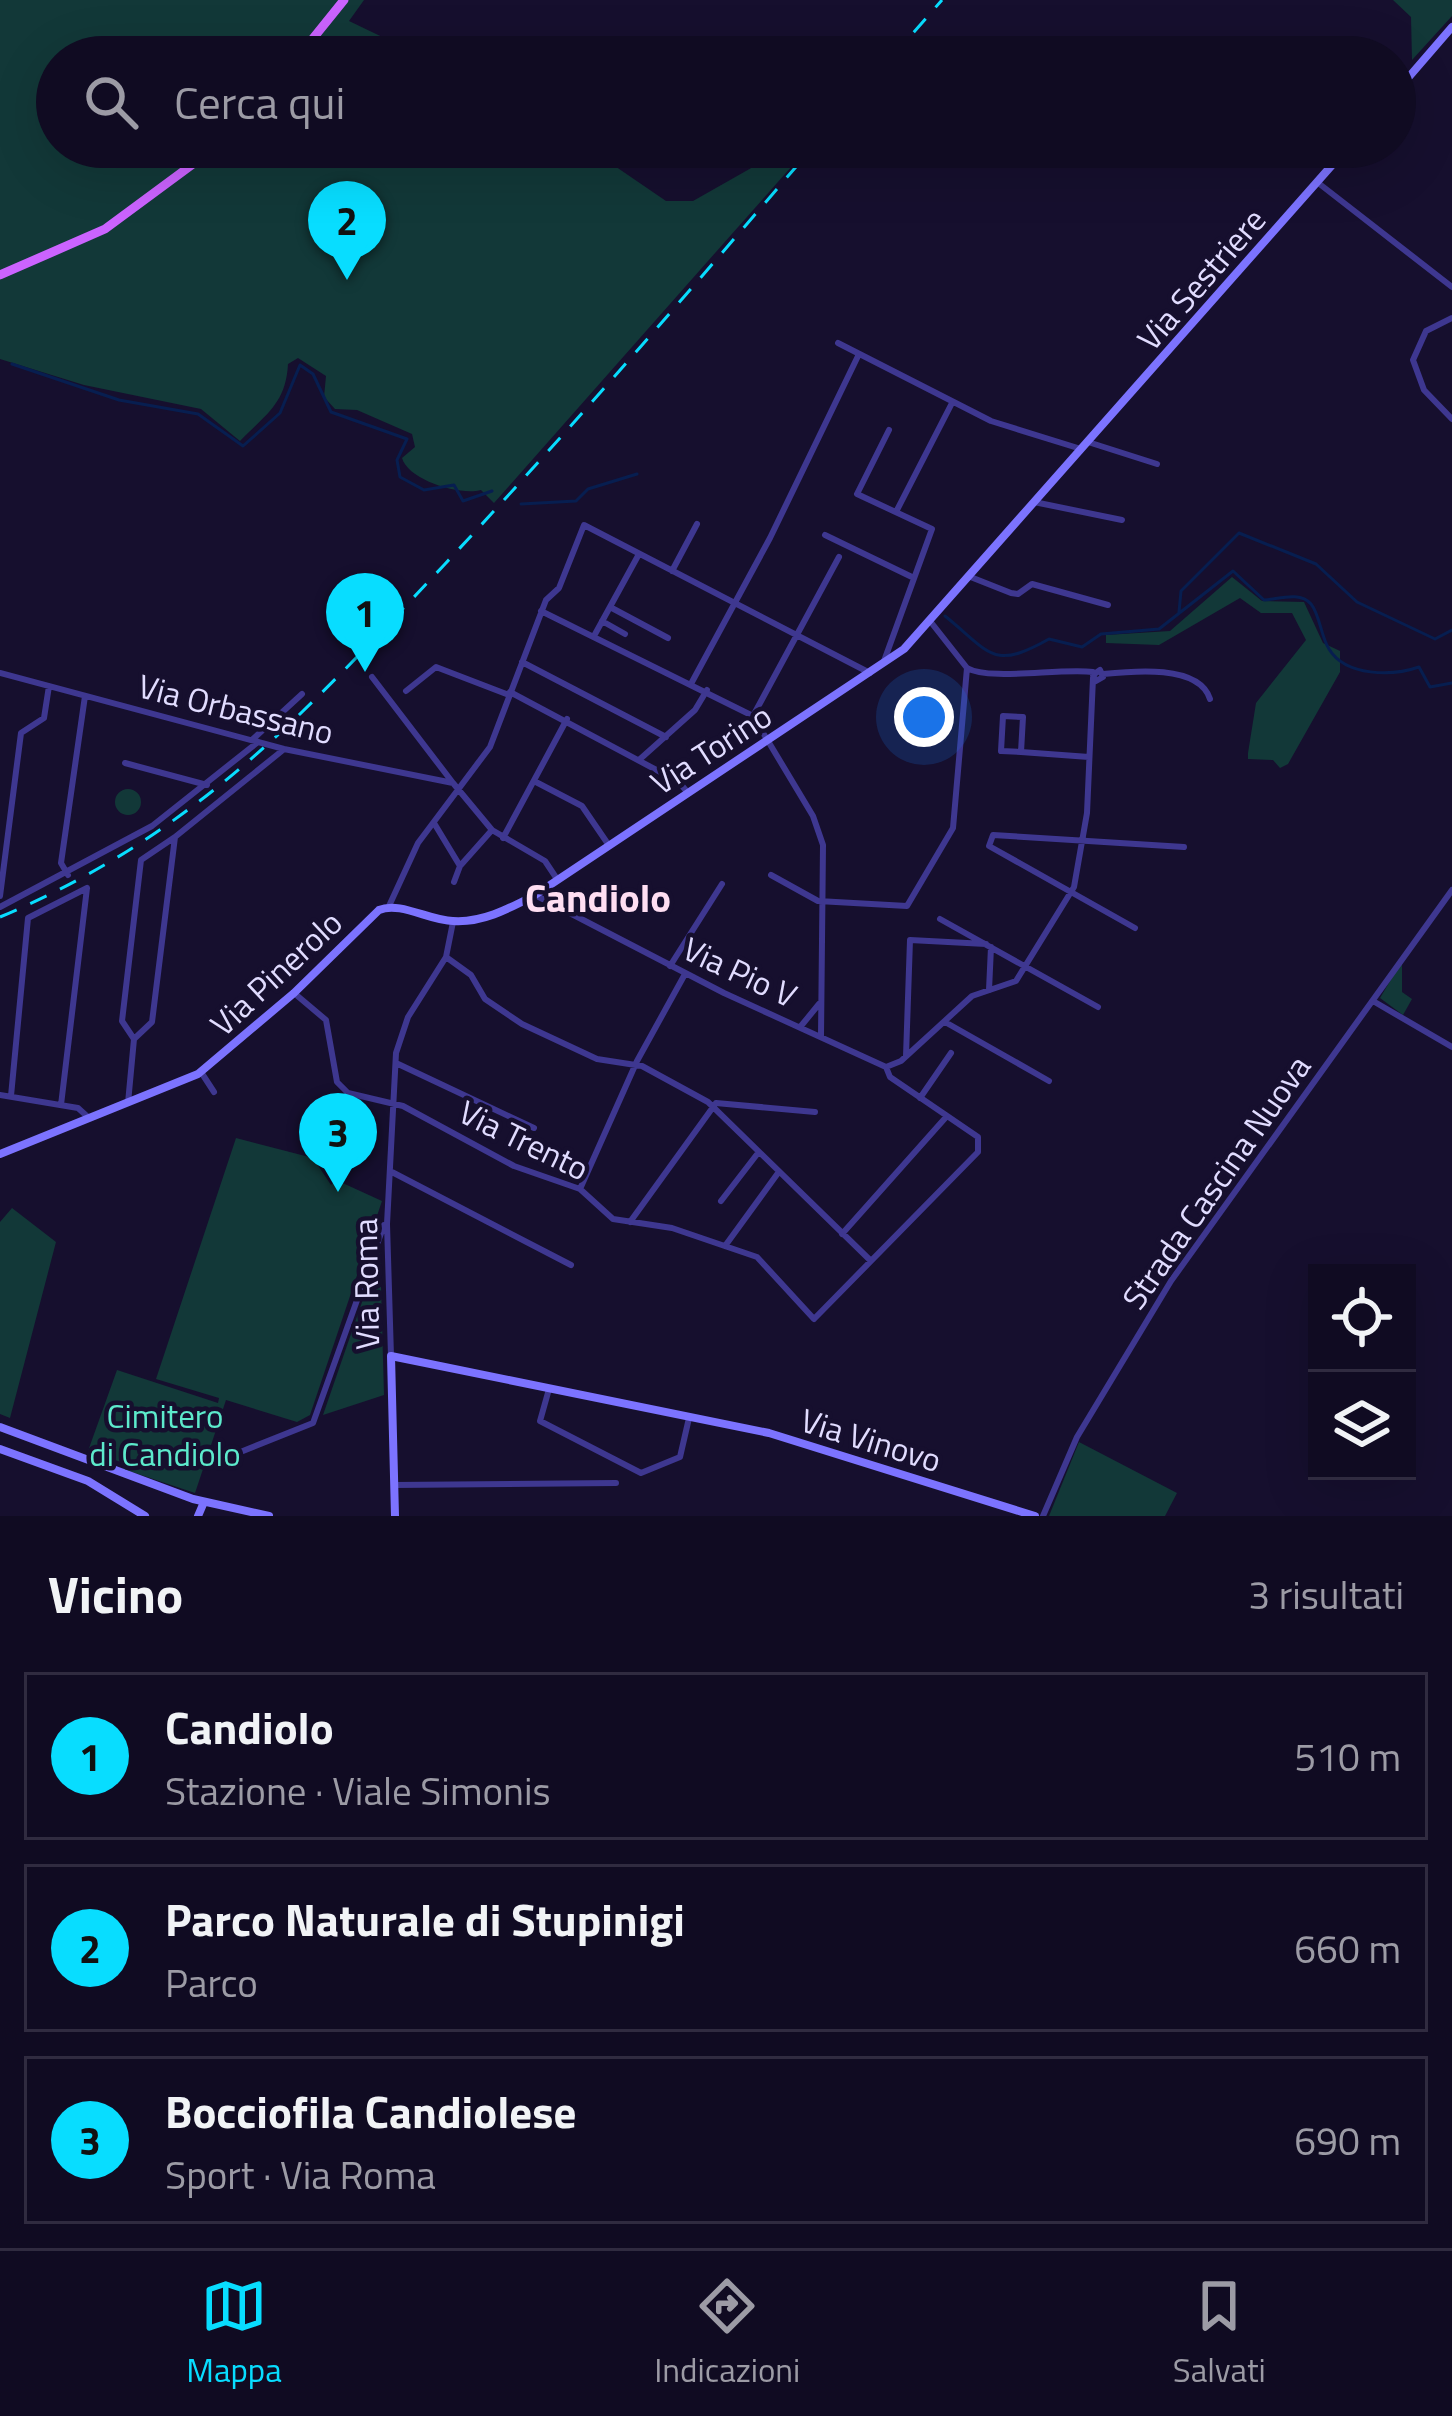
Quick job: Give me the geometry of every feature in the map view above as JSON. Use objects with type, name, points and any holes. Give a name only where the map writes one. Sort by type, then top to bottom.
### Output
[{"type":"main road","points":[[315,36],[344,0]]},
{"type":"main road","points":[[1416,69],[1452,27]]},
{"type":"main road","points":[[0,275],[105,230],[188,168]]},
{"type":"main road","name":"Via Sestriere","points":[[1084,445],[1329,168]]},
{"type":"main road","name":"Via Torino","points":[[453,922],[489,916],[535,895],[870,674],[930,621],[1084,445]]},
{"type":"main road","name":"Via Pinerolo","points":[[0,1154],[201,1072],[388,906],[453,922]]},
{"type":"main road","name":"Via Vinovo","points":[[391,1356],[770,1433],[1039,1516]]},
{"type":"main road","name":"Via Roma","points":[[391,1356],[395,1516]]},
{"type":"main road","points":[[0,1427],[208,1503],[269,1516]]},
{"type":"main road","points":[[0,1449],[88,1481],[145,1516]]},
{"type":"main road","points":[[198,1516],[208,1503]]},
{"type":"main road","points":[[208,1503],[208,1516]]},
{"type":"street","points":[[1317,182],[1452,287]]},
{"type":"street","points":[[1452,318],[1426,331],[1413,360],[1424,390],[1452,419]]},
{"type":"street","points":[[838,343],[998,424],[1157,464]]},
{"type":"street","points":[[692,682],[770,538],[859,354]]},
{"type":"street","points":[[896,512],[952,402]]},
{"type":"street","points":[[883,664],[932,529],[857,494],[889,430]]},
{"type":"street","points":[[1034,502],[1121,520]]},
{"type":"street","points":[[672,571],[697,524]]},
{"type":"street","points":[[388,906],[407,860],[456,786],[490,747],[541,611],[559,588],[584,525],[870,674]]},
{"type":"street","points":[[825,535],[914,578]]},
{"type":"street","points":[[594,636],[639,554]]},
{"type":"street","points":[[753,716],[839,557]]},
{"type":"street","points":[[968,576],[1001,591],[1018,594],[1032,584],[1108,605]]},
{"type":"street","points":[[610,607],[668,638]]},
{"type":"street","points":[[541,611],[753,716],[818,828],[825,903],[821,1036]]},
{"type":"street","points":[[930,621],[967,668],[997,674],[1034,669],[1097,676],[1185,676],[1205,687],[1210,699]]},
{"type":"street","points":[[602,622],[625,634]]},
{"type":"street","points":[[522,662],[666,737]]},
{"type":"street","points":[[406,691],[436,667],[510,693],[567,719],[679,782],[688,793]]},
{"type":"street","points":[[771,875],[825,903],[908,906],[953,828],[967,668]]},
{"type":"street","name":"Via Orbassano","points":[[0,673],[284,749],[456,786]]},
{"type":"street","points":[[886,1067],[906,1056],[972,996],[1011,984],[1028,968],[1071,892],[1084,841],[1092,693],[1097,676]]},
{"type":"street","points":[[372,677],[492,830],[545,861],[557,879]]},
{"type":"street","points":[[0,896],[21,733],[44,718],[49,686]]},
{"type":"street","points":[[639,760],[707,691]]},
{"type":"street","points":[[0,907],[68,875],[152,826],[207,785],[302,694]]},
{"type":"street","points":[[68,875],[61,862],[85,696]]},
{"type":"street","points":[[1022,752],[1023,717],[1003,716],[1001,751],[1089,757]]},
{"type":"street","points":[[502,838],[538,783],[567,719]]},
{"type":"street","points":[[128,1103],[134,1039],[122,1021],[141,860],[284,749]]},
{"type":"street","points":[[125,764],[207,785]]},
{"type":"street","points":[[538,783],[582,806],[608,844]]},
{"type":"street","points":[[434,823],[460,866]]},
{"type":"street","points":[[454,881],[460,866],[492,830]]},
{"type":"street","points":[[1135,928],[989,846],[993,835],[1184,847]]},
{"type":"street","points":[[134,1039],[152,1022],[175,837]]},
{"type":"street","points":[[670,966],[722,884]]},
{"type":"street","points":[[10,1096],[28,918],[87,888],[61,1105]]},
{"type":"street","name":"Strada Cascina Nuova","points":[[1039,1516],[1077,1437],[1171,1281],[1452,890]]},
{"type":"street","name":"Via Pio V","points":[[535,895],[685,974],[886,1067],[890,1077],[980,1142],[978,1152],[871,1261]]},
{"type":"street","points":[[940,919],[1098,1007]]},
{"type":"street","name":"Via Roma","points":[[391,1356],[388,1216],[396,1063],[408,1017],[446,957],[453,922]]},
{"type":"street","points":[[906,1056],[910,940],[988,946]]},
{"type":"street","points":[[988,946],[989,990]]},
{"type":"street","points":[[446,957],[471,975],[484,999],[522,1024],[597,1060],[637,1066],[713,1107],[871,1261]]},
{"type":"street","points":[[580,1189],[685,974]]},
{"type":"street","name":"Via Trento","points":[[294,993],[326,1020],[340,1088],[393,1105],[514,1166],[580,1189],[604,1213],[672,1228],[757,1257],[814,1318],[871,1261]]},
{"type":"street","points":[[800,1027],[820,1000]]},
{"type":"street","points":[[1373,1001],[1452,1047]]},
{"type":"street","points":[[945,1022],[1048,1081]]},
{"type":"street","points":[[920,1097],[951,1053]]},
{"type":"street","points":[[396,1063],[534,1128]]},
{"type":"street","name":"Via Pinerolo","points":[[201,1072],[214,1092]]},
{"type":"street","points":[[0,1095],[78,1108],[89,1118]]},
{"type":"street","points":[[713,1107],[815,1112]]},
{"type":"street","points":[[630,1222],[713,1107]]},
{"type":"street","points":[[842,1234],[947,1116]]},
{"type":"street","points":[[721,1201],[758,1153]]},
{"type":"street","points":[[390,1171],[571,1264]]},
{"type":"street","points":[[725,1246],[778,1173]]},
{"type":"street","points":[[233,1455],[313,1424],[388,1216]]},
{"type":"street","points":[[549,1389],[540,1421],[641,1473],[680,1457],[689,1418]]},
{"type":"street","points":[[394,1485],[616,1483]]},
{"type":"green space","points":[[0,0],[364,0],[349,21],[380,36],[36,36],[36,168],[618,168],[666,201],[693,201],[751,168],[790,168],[494,503],[481,490],[448,488],[414,473],[402,458],[415,447],[412,434],[357,410],[335,409],[324,397],[326,376],[298,358],[288,364],[273,408],[240,441],[201,409],[84,385],[0,359]]},
{"type":"green space","points":[[1393,0],[1452,0],[1452,16],[1416,56],[1411,17]]},
{"type":"green space","points":[[1232,577],[1262,601],[1304,602],[1323,643],[1340,651],[1340,672],[1288,764],[1280,768],[1273,760],[1248,759],[1248,753],[1256,703],[1306,640],[1292,613],[1261,613],[1240,598],[1159,645],[1106,643],[1106,635],[1170,631]]},
{"type":"green space","points":[[128,789],[141,802],[128,815],[115,802]]},
{"type":"green space","points":[[1402,961],[1402,992],[1412,999],[1403,1015],[1380,998]]},
{"type":"green space","name":"Cimitero di Candiolo","points":[[236,1138],[313,1158],[331,1185],[336,1180],[382,1201],[310,1415],[297,1422],[226,1400],[195,1493],[123,1469],[124,1463],[88,1451],[117,1370],[218,1403],[219,1398],[156,1379]]},
{"type":"green space","points":[[12,1208],[56,1242],[10,1418],[0,1414],[0,1222]]},
{"type":"green space","points":[[380,1250],[384,1395],[323,1415]]},
{"type":"green space","points":[[1079,1442],[1177,1493],[1165,1516],[1049,1516]]},
{"type":"waterway","points":[[12,364],[119,400],[198,414],[243,446],[280,413],[300,365],[313,374],[331,412],[407,439],[397,460],[400,477],[424,490],[454,485],[463,501],[492,491]]},
{"type":"waterway","points":[[521,504],[576,501],[588,489],[637,474]]},
{"type":"waterway","points":[[1179,612],[1181,591],[1239,533],[1316,564],[1357,602],[1435,639],[1452,630]]},
{"type":"waterway","points":[[945,616],[983,648],[1003,656],[1049,639],[1082,647],[1101,634],[1159,629],[1233,571],[1264,600],[1306,600],[1329,649],[1347,665],[1384,673],[1419,667],[1430,687],[1452,683]]},
{"type":"railway","points":[[910,36],[942,0]]},
{"type":"railway","points":[[0,917],[132,848],[189,809],[293,720],[539,461],[795,168]]},
{"type":"place","name":"Parco Naturale di Stupinigi","points":[[347,280]]},
{"type":"place","name":"Candiolo","points":[[365,672]]},
{"type":"place","name":"Bocciofila Candiolese","points":[[338,1192]]},
{"type":"district","name":"Candiolo","points":[[598,898]]}]
